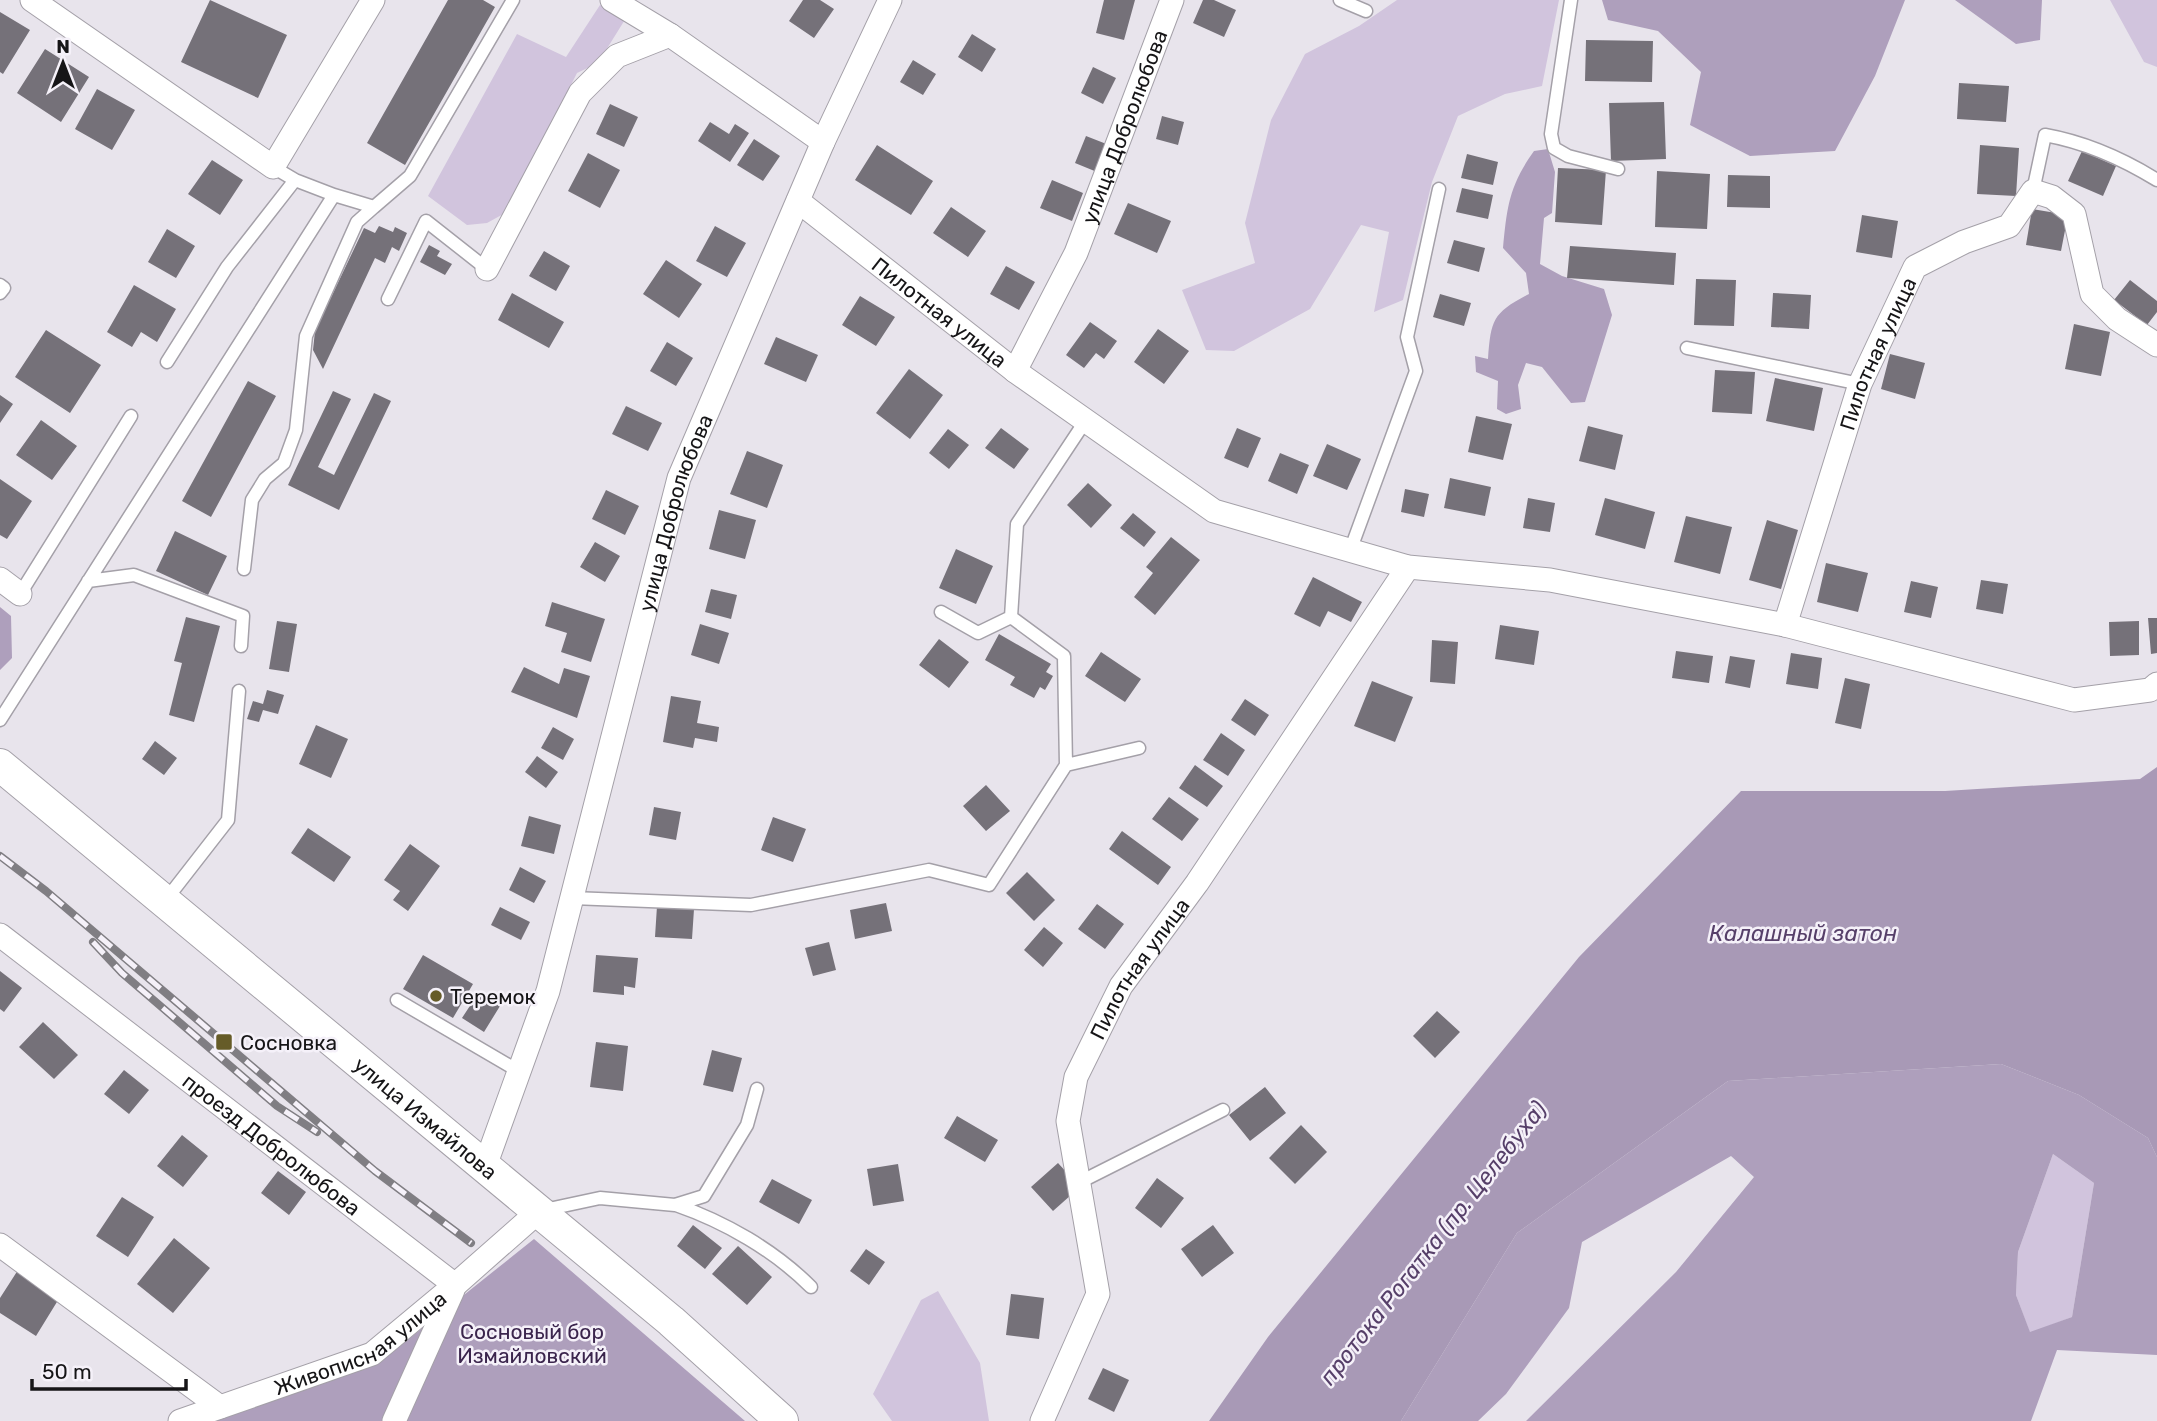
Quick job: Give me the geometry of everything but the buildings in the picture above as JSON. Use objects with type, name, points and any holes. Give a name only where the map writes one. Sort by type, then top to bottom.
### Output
[{"type":"main road","name":"улица Измайлова","points":[[0,765],[671,1321],[782,1421]]},
{"type":"street","points":[[33,0],[273,167],[373,0]]},
{"type":"street","points":[[612,0],[670,35],[822,142]]},
{"type":"street","name":"улица Добролюбова","points":[[485,1166],[548,990],[679,478],[822,142],[890,0]]},
{"type":"street","name":"улица Добролюбова","points":[[1015,371],[1076,253],[1172,0]]},
{"type":"street","points":[[487,269],[580,93],[617,56],[670,35]]},
{"type":"street","points":[[2033,191],[2052,197],[2074,214],[2092,294],[2117,319],[2157,345]]},
{"type":"street","name":"Пилотная улица","points":[[1784,625],[1860,384],[1915,267],[1964,242],[2009,226],[2033,191]]},
{"type":"street","name":"Пилотная улица","points":[[797,201],[1015,371],[1214,511],[1408,567],[1550,580],[1784,625],[2074,700],[2150,690],[2157,684]]},
{"type":"street","name":"Пилотная улица","points":[[1042,1421],[1098,1294],[1068,1121],[1076,1077],[1121,986],[1197,883],[1408,567]]},
{"type":"street","points":[[0,579],[20,594]]},
{"type":"street","name":"проезд Добролюбова","points":[[0,935],[455,1285]]},
{"type":"street","points":[[394,1421],[455,1285],[539,1211]]},
{"type":"street","points":[[0,1245],[220,1407]]},
{"type":"street","name":"Живописная улица","points":[[180,1421],[372,1354],[455,1285]]},
{"type":"lane","points":[[244,569],[252,500],[265,479],[284,463],[296,430],[306,336],[357,222],[410,176],[513,0]]},
{"type":"lane","points":[[1340,0],[1366,11]]},
{"type":"lane","points":[[1571,0],[1551,134],[1554,148],[1568,156],[1618,169]]},
{"type":"lane","points":[[2033,191],[2045,135],[2064,139],[2131,164],[2157,180]]},
{"type":"lane","points":[[273,167],[295,180],[374,207]]},
{"type":"lane","points":[[167,362],[227,267],[295,180]]},
{"type":"lane","points":[[1350,551],[1416,371],[1407,337],[1439,189]]},
{"type":"lane","points":[[0,720],[334,195]]},
{"type":"lane","points":[[388,299],[426,221],[487,269]]},
{"type":"lane","points":[[0,285],[4,288],[0,293]]},
{"type":"lane","points":[[1687,348],[1860,384]]},
{"type":"lane","points":[[20,594],[131,416]]},
{"type":"lane","points":[[1011,617],[1017,524],[1086,420]]},
{"type":"lane","points":[[88,581],[134,575],[243,616],[241,646]]},
{"type":"lane","points":[[941,612],[978,633],[1011,617]]},
{"type":"lane","points":[[572,898],[751,905],[929,870],[989,885],[1066,765],[1064,656],[1011,617]]},
{"type":"lane","points":[[165,901],[228,821],[239,691]]},
{"type":"lane","points":[[1066,765],[1139,748]]},
{"type":"lane","points":[[397,1000],[520,1072]]},
{"type":"lane","points":[[675,1205],[704,1196],[747,1125],[757,1089]]},
{"type":"lane","points":[[1080,1182],[1223,1110]]},
{"type":"lane","points":[[539,1211],[600,1198],[675,1205],[712,1218],[790,1266],[811,1287]]},
{"type":"shaded area","points":[[1397,0],[1559,0],[1542,86],[1505,94],[1458,116],[1432,182],[1403,300],[1374,312],[1389,232],[1361,225],[1310,309],[1234,351],[1206,350],[1182,290],[1255,263],[1245,223],[1271,120],[1305,54],[1359,26]]},
{"type":"shaded area","points":[[2110,0],[2157,0],[2157,67],[2144,62]]},
{"type":"shaded area","points":[[600,5],[626,18],[598,63],[577,73],[507,212],[487,223],[467,225],[428,196],[517,34],[566,57]]},
{"type":"shaded area","points":[[2053,1154],[2094,1183],[2072,1317],[2030,1333],[2016,1295],[2018,1252]]},
{"type":"shaded area","points":[[938,1291],[980,1363],[989,1421],[892,1421],[873,1394],[921,1300]]},
{"type":"green space","points":[[1602,0],[1905,0],[1875,76],[1835,151],[1750,156],[1690,125],[1701,72],[1658,31],[1608,20]]},
{"type":"green space","points":[[1955,0],[2042,0],[2040,40],[2016,44]]},
{"type":"green space","points":[[1548,149],[1555,172],[1552,213],[1544,218],[1540,264],[1562,276],[1604,289],[1612,315],[1585,402],[1571,403],[1542,367],[1526,363],[1518,385],[1521,409],[1506,414],[1497,409],[1498,381],[1476,372],[1475,356],[1488,359],[1496,319],[1501,312],[1529,294],[1526,273],[1503,248],[1506,220],[1519,175],[1534,151]]},
{"type":"green space","points":[[0,607],[11,616],[12,658],[0,670]]},
{"type":"green space","points":[[2001,1064],[2079,1095],[2148,1138],[2157,1157],[2157,1355],[2057,1350],[2031,1421],[1526,1421],[1676,1272],[1754,1177],[1731,1156],[1582,1242],[1569,1308],[1506,1394],[1478,1421],[1401,1421],[1517,1233],[1728,1081]],"holes":[[[2053,1154],[2094,1183],[2072,1317],[2030,1332],[2016,1295],[2018,1252]]]},
{"type":"green space","name":"Сосновый бор Измайловский","points":[[534,1239],[745,1421],[211,1421],[380,1362]]},
{"type":"water","name":"Калашный затон","points":[[2157,767],[2157,1157],[2148,1138],[2079,1095],[2001,1064],[1728,1081],[1517,1233],[1401,1421],[1209,1421],[1268,1337],[1579,957],[1741,791],[1945,791],[2140,779]]},
{"type":"railway","points":[[0,856],[46,891],[375,1171],[471,1243]]},
{"type":"railway","points":[[93,942],[122,973],[277,1106],[317,1132]]},
{"type":"place","name":"Теремок","points":[[436,996]]},
{"type":"place","name":"Сосновка","points":[[224,1042]]},
{"type":"water label","name":"протока Рогатка (пр. Целебуха)","points":[[1433,1243]]}]
